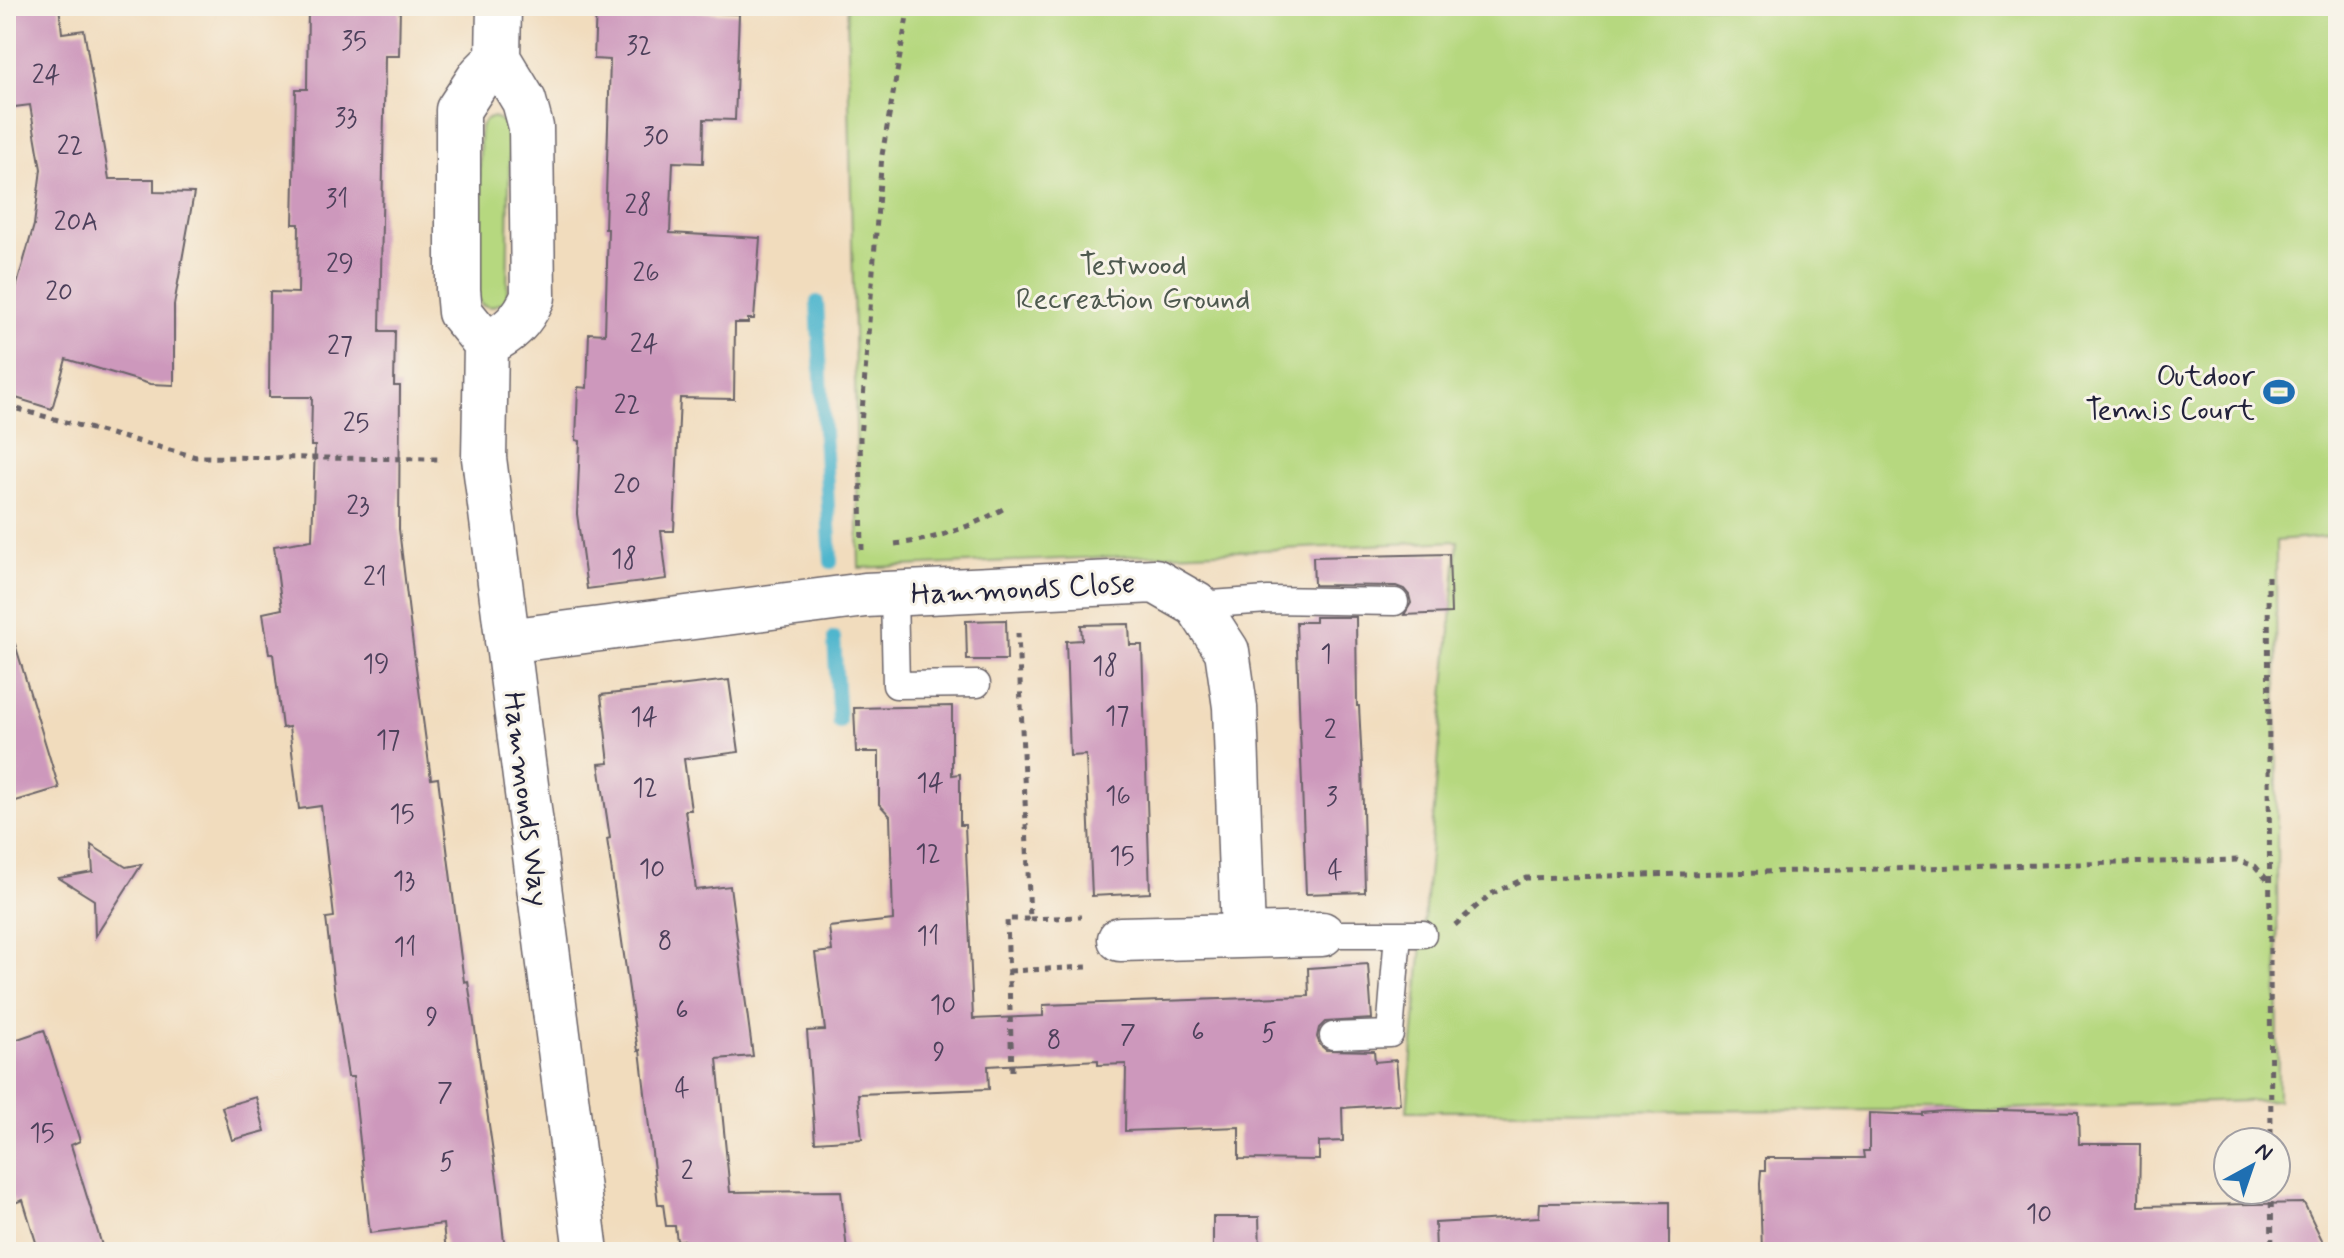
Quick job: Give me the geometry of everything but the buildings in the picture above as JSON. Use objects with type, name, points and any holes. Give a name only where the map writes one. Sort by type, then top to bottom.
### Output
[{"type":"street","points":[[498,58],[481,75],[458,110],[460,312],[486,344],[506,335],[523,318],[533,297],[531,127],[524,101],[498,58],[499,6]]},
{"type":"street","name":"Hammonds Way","points":[[486,344],[484,458],[586,1252]]},
{"type":"street","name":"Hammonds Close","points":[[507,641],[880,595],[1155,581],[1197,605],[1227,651],[1235,707],[1243,934]]},
{"type":"street","points":[[1120,939],[1322,934]]},
{"type":"lane","points":[[880,595],[896,685],[977,684]]},
{"type":"lane","points":[[1197,605],[1268,600],[1395,602]]},
{"type":"lane","points":[[1322,934],[1410,934],[1390,1034],[1333,1036]]},
{"type":"path","points":[[880,595],[862,548],[860,438],[882,155],[909,6]]},
{"type":"path","points":[[6,406],[196,457],[484,458]]},
{"type":"path","points":[[888,545],[926,541],[958,531],[1003,509]]},
{"type":"path","points":[[862,548],[875,547]]},
{"type":"path","points":[[2268,576],[2271,1126]]},
{"type":"path","points":[[1012,1071],[1007,919],[1030,919],[1017,588]]},
{"type":"path","points":[[1410,934],[1436,933],[1459,924],[1491,894],[1526,878],[2237,860],[2255,866],[2270,883]]},
{"type":"path","points":[[2271,1206],[2272,1252]]},
{"type":"green space","name":"Testwood Recreation Ground","points":[[847,6],[2338,6],[2338,536],[2276,541],[2278,1100],[1971,1110],[1407,1111],[1458,541],[859,568]]},
{"type":"green space","points":[[494,117],[507,126],[510,136],[507,294],[505,301],[491,307],[482,305],[478,298],[480,128],[485,120]]},
{"type":"waterway","points":[[817,302],[831,562]]},
{"type":"waterway","points":[[834,638],[839,722]]},
{"type":"place","name":"Outdoor Tennis Court","points":[[2279,392]]}]
